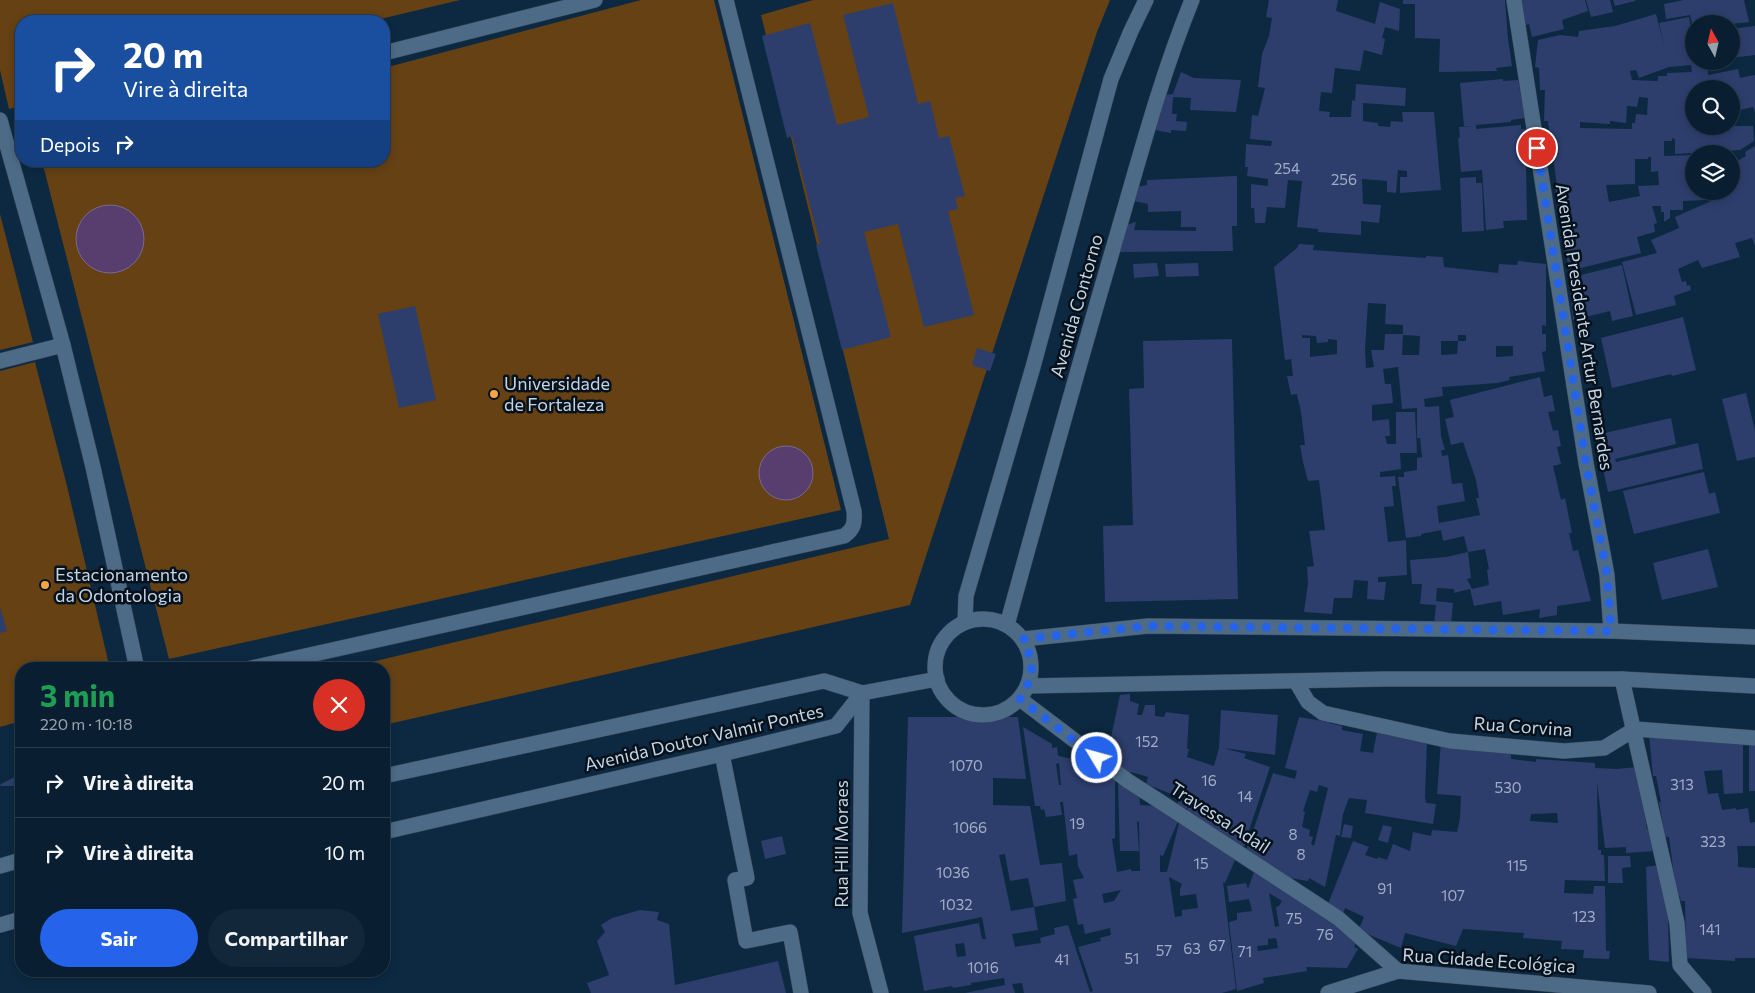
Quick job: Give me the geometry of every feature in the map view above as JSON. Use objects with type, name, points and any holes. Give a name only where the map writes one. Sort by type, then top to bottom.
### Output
[{"type":"street","points":[[390,51],[595,0]]},
{"type":"street","points":[[278,662],[844,536],[852,530],[855,522],[854,511],[726,0]]},
{"type":"street","name":"Avenida Contorno","points":[[965,622],[966,596],[1033,367],[1111,79],[1131,30],[1146,0]]},
{"type":"street","name":"Avenida Contorno","points":[[1007,624],[1074,381],[1136,171],[1175,41],[1192,0]]},
{"type":"street","name":"Avenida Presidente Artur Bernardes","points":[[1514,0],[1586,463],[1607,575],[1611,631]]},
{"type":"street","points":[[0,120],[14,145]]},
{"type":"street","points":[[19,167],[92,467],[135,662]]},
{"type":"street","points":[[0,360],[63,345]]},
{"type":"street","points":[[986,619],[1007,624],[1023,639],[1032,659],[1031,680],[1024,693],[1002,712],[981,716],[960,710],[944,696],[937,679],[936,654],[947,635],[965,622],[986,619]]},
{"type":"street","points":[[1023,639],[1148,626],[1611,631],[1755,637]]},
{"type":"street","points":[[862,693],[937,679]]},
{"type":"street","points":[[1024,693],[1376,679],[1622,679],[1755,686]]},
{"type":"street","points":[[1622,679],[1677,923],[1680,966],[1704,993]]},
{"type":"street","name":"Avenida Doutor Valmir Pontes","points":[[390,775],[824,681],[862,693],[836,726],[390,831]]},
{"type":"street","name":"Rua Corvina","points":[[1298,685],[1308,702],[1323,712],[1450,741],[1564,751],[1604,748],[1634,729]]},
{"type":"street","name":"Rua Hill Moraes","points":[[862,693],[860,913],[881,993]]},
{"type":"street","name":"Travessa Adail","points":[[1024,693],[1128,782],[1338,918],[1398,971]]},
{"type":"street","points":[[1634,729],[1755,738]]},
{"type":"street","points":[[722,754],[747,878],[735,880],[746,940],[790,932],[801,993]]},
{"type":"street","points":[[0,866],[15,862]]},
{"type":"street","points":[[0,925],[15,921]]},
{"type":"street","name":"Rua Cidade Ecológica","points":[[1328,993],[1398,971],[1649,993]]},
{"type":"shaded area","points":[[0,0],[460,0],[390,17],[390,15],[15,15],[15,108],[9,109],[0,70]]},
{"type":"shaded area","points":[[641,0],[714,0],[841,510],[169,659],[44,167],[390,167],[390,66]]},
{"type":"shaded area","points":[[813,0],[1110,0],[1097,32],[910,605],[390,724],[390,662],[371,662],[889,539],[761,15]]},
{"type":"shaded area","points":[[110,205],[123,208],[134,215],[141,226],[144,239],[141,252],[134,263],[123,270],[110,273],[97,270],[86,263],[79,252],[76,239],[79,226],[86,215],[97,208]]},
{"type":"shaded area","points":[[0,214],[33,342],[0,350]]},
{"type":"shaded area","name":"Estacionamento da Odontologia","points":[[35,362],[67,486],[108,662],[15,662],[15,723],[0,727],[0,371]]},
{"type":"shaded area","points":[[786,446],[796,448],[805,454],[811,463],[813,473],[811,483],[805,492],[796,498],[786,500],[776,498],[767,492],[761,483],[759,473],[761,463],[767,454],[776,448]]},
{"type":"building","points":[[1269,0],[1338,0],[1336,11],[1375,24],[1380,2],[1400,9],[1399,31],[1385,27],[1382,38],[1385,39],[1382,55],[1364,50],[1360,71],[1335,68],[1332,93],[1321,92],[1319,111],[1330,112],[1329,117],[1351,117],[1352,100],[1355,101],[1356,84],[1406,88],[1405,106],[1363,103],[1363,121],[1378,123],[1378,126],[1390,127],[1391,121],[1403,122],[1402,112],[1434,112],[1441,190],[1400,193],[1400,177],[1407,177],[1407,171],[1398,170],[1396,193],[1387,192],[1387,181],[1362,179],[1363,204],[1381,205],[1379,223],[1361,221],[1361,235],[1318,232],[1318,229],[1297,227],[1302,181],[1288,180],[1285,208],[1267,207],[1265,223],[1255,223],[1254,208],[1251,208],[1251,184],[1268,186],[1268,179],[1247,176],[1248,167],[1245,167],[1246,144],[1271,146],[1272,141],[1250,139],[1252,115],[1258,116],[1265,88],[1258,87],[1262,54],[1269,36],[1272,18],[1266,17]]},
{"type":"building","points":[[1403,0],[1505,0],[1512,66],[1496,68],[1497,71],[1439,72],[1440,39],[1415,38],[1415,4],[1403,4]]},
{"type":"building","points":[[1520,0],[1585,0],[1588,11],[1562,20],[1564,29],[1532,37],[1529,24],[1526,25]]},
{"type":"building","points":[[1586,0],[1610,0],[1613,12],[1591,17]]},
{"type":"building","points":[[1613,0],[1635,0],[1635,1],[1615,6]]},
{"type":"building","points":[[1684,0],[1744,0],[1749,22],[1740,23],[1740,15],[1685,15],[1666,19],[1664,4]]},
{"type":"building","points":[[893,3],[918,104],[930,101],[939,138],[949,136],[965,196],[955,198],[958,209],[948,211],[974,315],[924,327],[898,224],[864,232],[891,337],[842,350],[816,245],[820,244],[792,136],[787,138],[762,36],[810,23],[837,125],[869,117],[843,15]]},
{"type":"building","points":[[1656,14],[1664,46],[1659,23],[1685,18],[1685,66],[1669,67],[1639,78],[1636,70],[1630,71],[1632,80],[1658,81],[1658,76],[1667,76],[1667,73],[1692,72],[1692,70],[1708,70],[1708,75],[1738,70],[1740,78],[1755,75],[1755,112],[1753,107],[1740,110],[1740,80],[1685,80],[1685,135],[1740,135],[1740,126],[1753,126],[1754,141],[1740,150],[1740,145],[1685,145],[1685,153],[1675,154],[1675,139],[1672,138],[1672,141],[1664,141],[1664,156],[1685,155],[1685,200],[1706,200],[1683,201],[1683,210],[1670,210],[1670,218],[1664,222],[1664,212],[1661,212],[1661,206],[1652,206],[1657,223],[1654,224],[1655,232],[1637,237],[1641,253],[1569,271],[1555,187],[1557,186],[1553,156],[1554,146],[1551,147],[1548,121],[1544,121],[1545,90],[1540,90],[1539,68],[1535,67],[1538,40],[1560,35],[1578,37],[1579,31],[1615,26]],"holes":[[[1639,97],[1648,98],[1647,115],[1636,114],[1635,123],[1632,123],[1632,129],[1580,128],[1580,122],[1610,124],[1610,121],[1626,123],[1627,106],[1637,107]],[[1648,157],[1651,157],[1651,172],[1658,171],[1659,185],[1638,186],[1640,196],[1609,202],[1606,185],[1635,184],[1635,159],[1648,159]]]},
{"type":"building","points":[[1755,26],[1755,55],[1740,57],[1740,28]]},
{"type":"building","points":[[1181,72],[1194,78],[1241,80],[1236,112],[1190,110],[1191,98],[1173,97],[1172,114],[1177,114],[1176,121],[1187,122],[1186,131],[1171,130],[1171,133],[1155,130],[1162,95],[1173,94]]},
{"type":"building","points":[[1503,79],[1503,81],[1518,80],[1525,118],[1511,120],[1511,122],[1476,125],[1476,129],[1521,125],[1521,129],[1526,129],[1530,166],[1526,166],[1527,220],[1503,221],[1504,228],[1486,230],[1482,170],[1461,172],[1459,127],[1473,126],[1464,126],[1460,83]]},
{"type":"building","points":[[1755,146],[1755,246],[1752,238],[1735,243],[1740,257],[1702,268],[1698,260],[1678,269],[1682,282],[1686,281],[1687,286],[1690,285],[1691,290],[1674,296],[1676,305],[1636,315],[1622,262],[1657,253],[1651,240],[1679,228],[1675,217],[1713,200],[1740,200],[1740,160],[1746,156],[1745,152]]},
{"type":"building","points":[[1237,176],[1237,226],[1232,226],[1233,251],[1118,252],[1126,225],[1136,222],[1134,230],[1196,231],[1196,227],[1181,227],[1181,211],[1148,212],[1148,204],[1134,201],[1135,187],[1147,185],[1147,180]]},
{"type":"building","points":[[1476,177],[1476,183],[1482,183],[1484,231],[1462,232],[1460,178]]},
{"type":"building","points":[[1299,244],[1314,245],[1313,250],[1426,258],[1426,256],[1443,257],[1444,267],[1498,273],[1499,264],[1517,265],[1518,261],[1546,264],[1546,326],[1542,325],[1542,334],[1546,334],[1546,351],[1542,352],[1545,371],[1509,377],[1510,380],[1497,383],[1442,387],[1443,396],[1424,399],[1425,407],[1439,406],[1441,436],[1445,450],[1441,450],[1442,456],[1448,455],[1452,484],[1462,483],[1465,501],[1437,506],[1439,523],[1480,515],[1476,498],[1479,498],[1476,480],[1463,442],[1451,445],[1445,419],[1454,417],[1450,400],[1540,377],[1544,397],[1552,395],[1555,411],[1548,412],[1553,431],[1558,430],[1561,446],[1557,447],[1561,464],[1553,466],[1561,500],[1565,498],[1572,533],[1569,533],[1573,551],[1578,550],[1591,601],[1557,606],[1557,615],[1539,618],[1540,609],[1503,615],[1501,601],[1474,606],[1470,589],[1454,593],[1454,589],[1437,588],[1436,601],[1453,603],[1451,627],[1434,625],[1436,605],[1420,604],[1422,584],[1412,584],[1410,560],[1446,557],[1468,552],[1464,536],[1443,541],[1441,530],[1406,538],[1398,477],[1404,477],[1404,472],[1417,470],[1417,458],[1422,457],[1420,438],[1417,438],[1417,408],[1402,409],[1398,367],[1383,369],[1385,384],[1391,384],[1393,403],[1372,405],[1372,421],[1389,419],[1390,436],[1385,436],[1387,444],[1396,444],[1396,412],[1415,412],[1417,453],[1400,453],[1401,469],[1380,472],[1380,477],[1395,476],[1396,486],[1392,486],[1394,506],[1384,507],[1388,542],[1406,540],[1407,575],[1378,577],[1378,582],[1386,582],[1384,600],[1367,599],[1368,581],[1354,580],[1352,598],[1334,598],[1332,614],[1304,612],[1308,583],[1307,567],[1314,566],[1309,531],[1325,530],[1319,480],[1308,481],[1303,462],[1300,445],[1305,445],[1301,412],[1297,394],[1291,395],[1287,376],[1293,376],[1291,359],[1285,360],[1274,267],[1297,248]],"holes":[[[1368,303],[1386,304],[1385,324],[1403,325],[1403,334],[1385,334],[1384,350],[1371,350],[1374,367],[1366,368],[1365,350]],[[1302,335],[1316,336],[1317,343],[1328,342],[1328,339],[1337,340],[1337,354],[1310,357],[1310,338],[1302,338]],[[1403,335],[1420,336],[1419,355],[1402,355]],[[1458,335],[1466,335],[1466,341],[1458,341]],[[1441,341],[1458,341],[1457,354],[1441,355]],[[1496,346],[1513,346],[1513,356],[1496,357]],[[1485,549],[1489,569],[1487,570],[1489,585],[1472,589],[1467,579],[1471,578],[1468,552]]]},
{"type":"building","points":[[1157,263],[1159,276],[1134,278],[1133,264]]},
{"type":"building","points":[[1198,263],[1199,276],[1166,277],[1165,264]]},
{"type":"building","points":[[1622,265],[1633,316],[1612,321],[1610,311],[1573,320],[1570,291],[1583,286],[1581,275]]},
{"type":"building","points":[[415,306],[436,400],[399,408],[378,314]]},
{"type":"building","points":[[1683,317],[1696,370],[1612,388],[1601,338]]},
{"type":"building","points":[[1232,339],[1238,599],[1105,602],[1103,526],[1133,525],[1129,389],[1144,388],[1143,341]]},
{"type":"building","points":[[977,348],[996,354],[990,371],[972,365]]},
{"type":"building","points":[[1746,393],[1755,431],[1755,457],[1737,461],[1722,399]]},
{"type":"building","points":[[1671,418],[1676,444],[1615,459],[1616,462],[1698,443],[1703,469],[1608,492],[1596,435]]},
{"type":"building","points":[[1704,472],[1709,494],[1715,492],[1720,513],[1634,534],[1623,491]]},
{"type":"building","points":[[1708,549],[1718,587],[1662,600],[1653,563]]},
{"type":"building","points":[[0,607],[7,631],[0,633]]},
{"type":"building","points":[[1130,694],[1130,701],[1139,704],[1137,715],[1142,715],[1145,705],[1155,705],[1155,716],[1164,717],[1166,712],[1189,715],[1187,749],[1189,749],[1187,757],[1214,766],[1219,748],[1221,710],[1278,715],[1275,755],[1223,748],[1246,754],[1244,758],[1270,767],[1243,849],[1186,817],[1188,809],[1177,806],[1179,797],[1146,784],[1148,777],[1131,772],[1130,775],[1107,756],[1120,695]]},
{"type":"building","points":[[908,717],[1018,717],[1026,779],[993,778],[993,805],[1030,806],[1040,865],[1062,863],[1066,901],[1034,907],[1038,930],[1012,934],[1015,947],[1041,943],[1040,938],[1055,934],[1054,928],[1068,925],[1090,992],[1093,991],[1078,947],[1101,941],[1100,938],[1111,935],[1110,928],[1085,934],[1083,924],[1078,925],[1073,899],[1077,898],[1073,880],[1084,878],[1078,866],[1077,854],[1069,856],[1063,802],[1060,802],[1062,815],[1046,817],[1044,809],[1041,810],[1040,806],[1035,806],[1023,727],[1052,744],[1052,748],[1057,747],[1058,756],[1088,762],[1103,769],[1103,774],[1115,776],[1115,838],[1112,839],[1117,872],[1131,869],[1131,871],[1140,871],[1139,821],[1137,822],[1139,851],[1120,851],[1118,784],[1139,789],[1140,805],[1157,806],[1179,819],[1163,856],[1160,855],[1160,872],[1167,872],[1179,823],[1236,858],[1225,883],[1223,882],[1236,989],[1222,993],[1024,993],[1022,983],[1012,984],[1015,993],[965,993],[1005,985],[1004,978],[953,988],[952,986],[924,991],[914,936],[979,923],[982,939],[986,939],[982,917],[902,933]],"holes":[[[1059,763],[1061,785],[1059,785],[1056,764]],[[1005,854],[1010,881],[1028,878],[1034,907],[1011,911],[999,855]],[[1169,877],[1182,884],[1180,896],[1196,894],[1198,908],[1182,910],[1182,916],[1175,917]],[[1121,890],[1114,901],[1104,903],[1102,894]],[[964,943],[966,956],[957,957],[955,944]]]},
{"type":"building","points":[[1299,717],[1329,722],[1342,726],[1342,730],[1363,734],[1360,751],[1373,753],[1377,732],[1427,740],[1425,797],[1426,803],[1436,804],[1433,824],[1365,813],[1367,800],[1349,798],[1343,814],[1340,836],[1336,835],[1325,887],[1309,878],[1308,881],[1284,877],[1246,851],[1273,773],[1295,779],[1297,771],[1285,768]],"holes":[[[1319,785],[1328,788],[1314,846],[1311,844],[1313,837],[1309,836],[1310,830],[1302,827],[1305,812],[1303,811],[1310,790],[1317,792]]]},
{"type":"building","points":[[1649,735],[1743,741],[1743,793],[1724,794],[1722,770],[1704,771],[1708,794],[1718,793],[1722,810],[1748,808],[1750,823],[1755,822],[1755,846],[1737,846],[1738,867],[1755,868],[1755,958],[1735,958],[1735,961],[1686,958],[1685,901],[1681,901],[1675,883],[1669,837],[1665,837],[1656,776],[1653,776]]},
{"type":"building","points":[[1441,742],[1511,753],[1511,759],[1536,762],[1536,759],[1595,763],[1595,768],[1617,769],[1637,767],[1647,829],[1651,829],[1655,851],[1626,853],[1626,847],[1605,848],[1597,782],[1598,850],[1601,850],[1601,855],[1604,855],[1605,881],[1565,880],[1564,893],[1593,894],[1594,886],[1605,886],[1606,951],[1610,951],[1609,959],[1583,958],[1584,950],[1561,949],[1562,941],[1523,938],[1524,933],[1463,929],[1456,946],[1405,933],[1401,948],[1359,929],[1364,917],[1345,908],[1343,914],[1328,904],[1353,841],[1369,847],[1365,855],[1387,860],[1393,844],[1410,851],[1413,832],[1431,836],[1432,830],[1457,832],[1461,796],[1437,794]],"holes":[[[1557,813],[1558,823],[1530,821],[1531,814]]]},
{"type":"building","points":[[1749,742],[1755,743],[1755,791],[1749,791]]},
{"type":"building","points":[[15,777],[15,786],[0,786]]},
{"type":"building","points":[[1344,824],[1353,826],[1351,838],[1341,837]]},
{"type":"building","points":[[1383,825],[1392,827],[1388,843],[1378,840]]},
{"type":"building","points":[[782,836],[786,854],[765,859],[761,841]]},
{"type":"building","points":[[1608,856],[1630,856],[1631,867],[1622,868],[1623,883],[1608,883]]},
{"type":"building","points":[[1659,865],[1668,913],[1669,962],[1649,960],[1646,867]]},
{"type":"building","points":[[1254,872],[1340,928],[1339,930],[1357,940],[1354,947],[1358,949],[1347,968],[1306,967],[1307,971],[1263,978],[1264,983],[1237,991],[1229,922],[1237,920],[1237,913],[1252,911],[1249,899],[1229,902],[1227,886],[1246,883],[1248,889]],"holes":[[[1269,893],[1282,901],[1276,907],[1279,926],[1275,927]],[[1276,938],[1278,948],[1258,951],[1257,946],[1268,945],[1268,939]]]},
{"type":"building","points":[[640,910],[659,912],[657,920],[669,924],[675,985],[778,961],[786,993],[591,993],[587,983],[609,975],[597,941],[605,932],[601,925],[612,918]]},
{"type":"place","name":"Universidade de Fortaleza","points":[[494,394]]},
{"type":"place","name":"Estacionamento da Odontologia","points":[[45,585]]},
{"type":"route","points":[[1097,758],[1020,699],[1031,680],[1032,659],[1023,639],[1148,626],[1611,631],[1607,575],[1586,463],[1537,148]]}]
